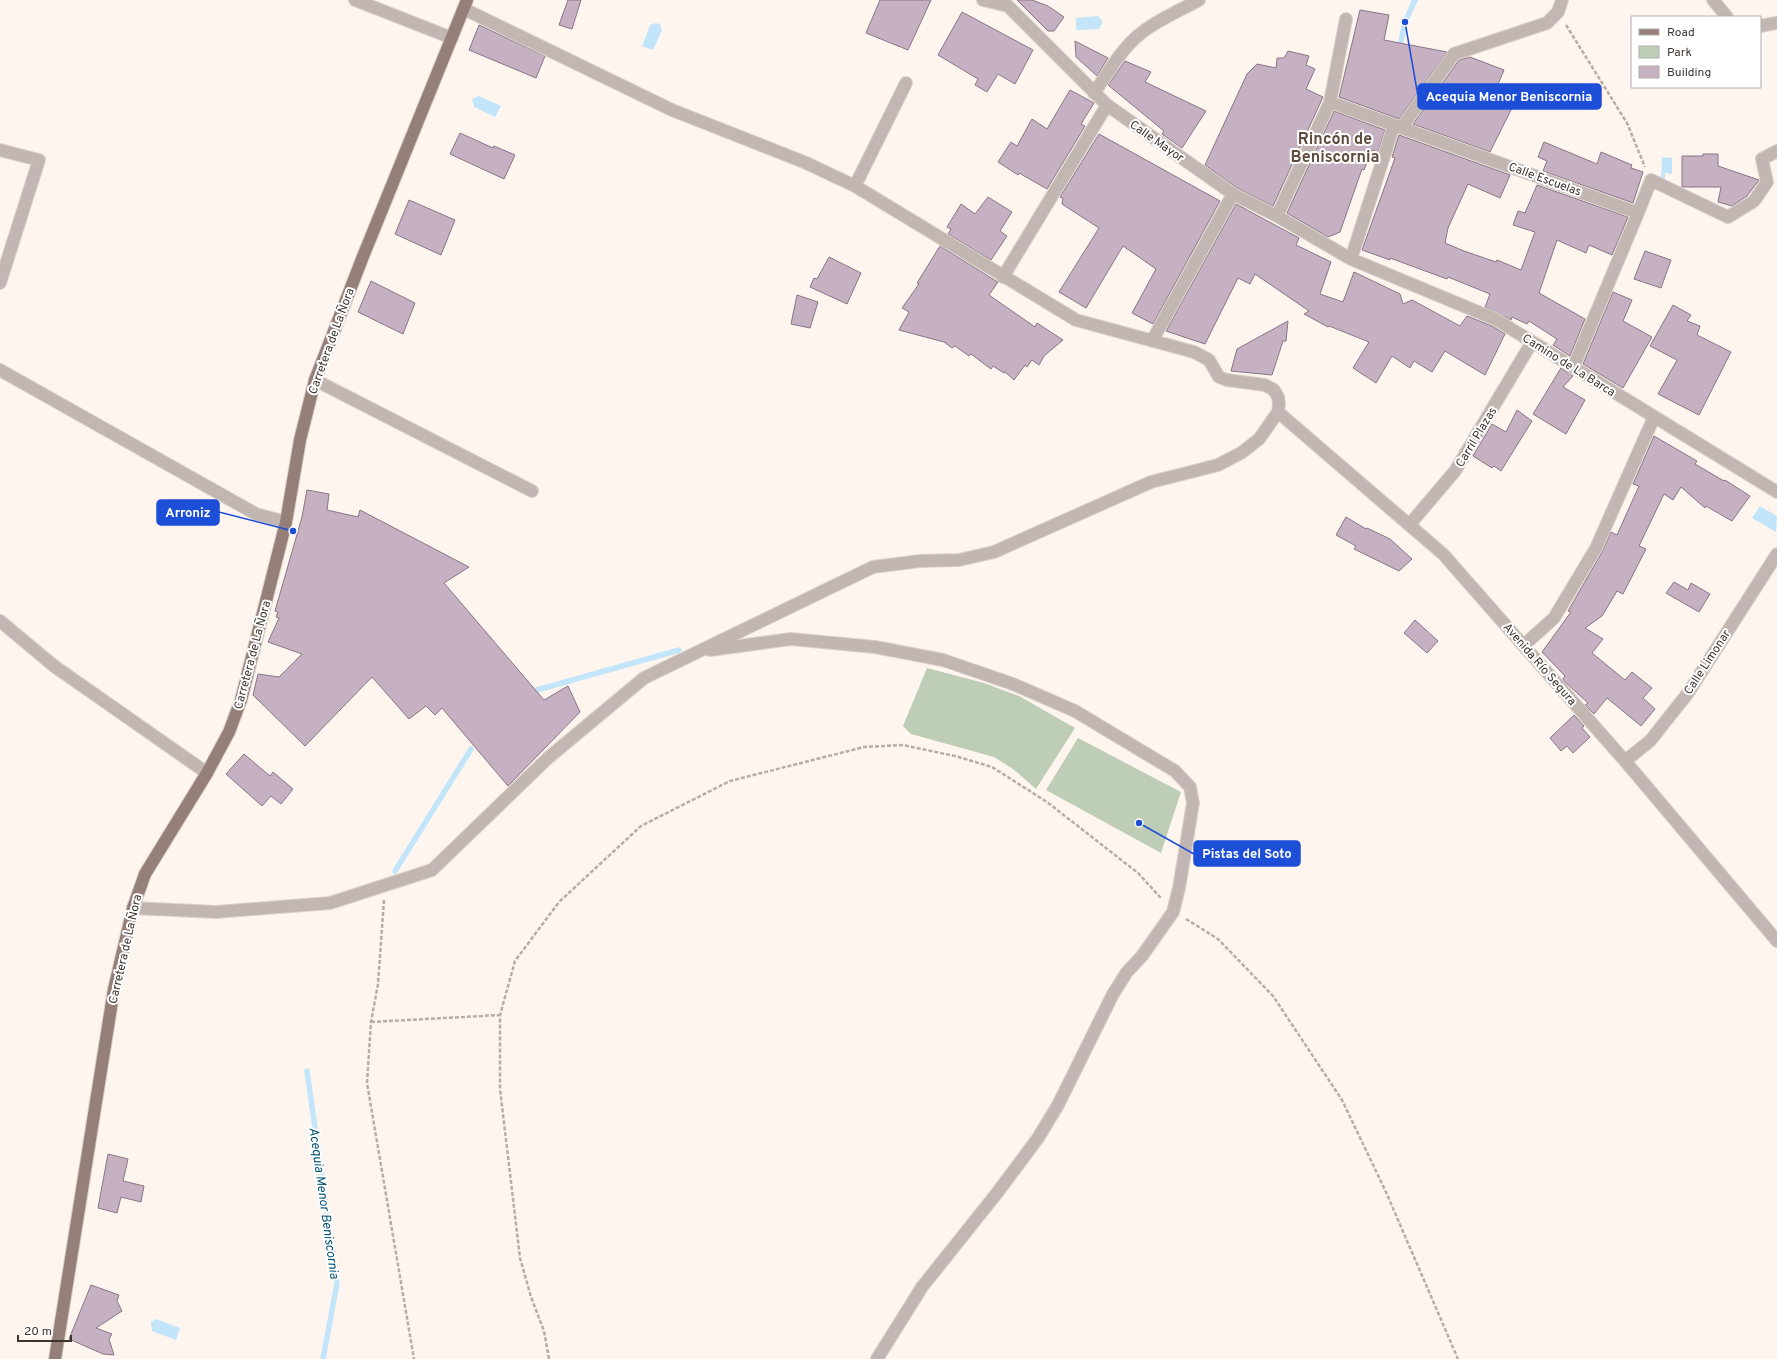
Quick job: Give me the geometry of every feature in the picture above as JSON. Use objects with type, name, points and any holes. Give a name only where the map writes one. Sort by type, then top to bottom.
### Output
[{"type":"main road","name":"Carretera de La Ñora","points":[[55,1359],[114,989],[133,908],[139,890],[154,859],[207,773],[229,732],[242,700],[286,522],[300,440],[315,380],[362,259],[466,4]]},
{"type":"street","points":[[355,0],[452,38]]},
{"type":"street","name":"Calle Mayor","points":[[983,0],[1009,3],[1107,105],[1233,194],[1278,216],[1352,259]]},
{"type":"street","points":[[1094,92],[1126,48],[1138,35],[1150,26],[1199,0]]},
{"type":"street","points":[[1352,259],[1398,126],[1454,54],[1547,23],[1558,12],[1562,0]]},
{"type":"street","points":[[1713,0],[1726,16]]},
{"type":"street","points":[[133,908],[216,912],[330,903],[432,870],[548,758],[644,678],[873,567],[920,561],[959,560],[994,552],[1151,482],[1218,465],[1241,453],[1259,439],[1278,412],[1279,405],[1274,390],[1264,385],[1227,380],[1219,376],[1208,360],[1202,355],[1076,320],[855,186],[804,162],[672,110],[466,4]]},
{"type":"street","points":[[1278,216],[1330,102],[1346,19]]},
{"type":"street","points":[[1761,26],[1777,23]]},
{"type":"street","points":[[855,186],[906,83]]},
{"type":"street","name":"Calle Escuelas","points":[[1330,102],[1638,212]]},
{"type":"street","points":[[1003,277],[1107,105]]},
{"type":"street","points":[[0,150],[39,160],[0,283]]},
{"type":"street","points":[[1573,368],[1651,180],[1728,217],[1754,201],[1767,182],[1762,159],[1777,151]]},
{"type":"street","points":[[1152,341],[1233,194]]},
{"type":"street","name":"Camino de La Barca","points":[[1352,259],[1495,319],[1777,492]]},
{"type":"street","name":"Carril Plazas","points":[[1410,524],[1455,471],[1532,342]]},
{"type":"street","points":[[0,370],[256,514],[286,522]]},
{"type":"street","points":[[315,380],[532,491]]},
{"type":"street","name":"Avenida Río Segura","points":[[1278,412],[1410,524],[1443,554],[1625,761],[1777,941]]},
{"type":"street","points":[[1524,645],[1554,618],[1596,548],[1654,417]]},
{"type":"street","name":"Calle Limonar","points":[[1625,761],[1650,741],[1688,692],[1777,554]]},
{"type":"street","points":[[0,621],[54,666],[207,773]]},
{"type":"street","points":[[699,652],[791,639],[875,647],[943,660],[1013,684],[1075,711],[1175,771],[1190,787],[1193,803],[1179,888],[1173,912],[1142,956],[1127,972],[1113,994],[1058,1105],[1038,1138],[997,1193],[922,1287],[877,1359]]},
{"type":"path","points":[[1558,12],[1627,123],[1651,180]]},
{"type":"path","points":[[549,1359],[544,1332],[531,1297],[520,1258],[500,1089],[500,1015],[515,961],[559,902],[641,826],[730,782],[864,747],[903,745],[955,756],[992,767],[1047,802],[1138,873],[1173,912],[1218,939],[1273,996],[1342,1100],[1386,1192],[1458,1359]]},
{"type":"path","points":[[385,885],[378,984],[371,1022],[367,1083],[414,1359]]},
{"type":"path","points":[[371,1022],[500,1015]]},
{"type":"green space","points":[[927,668],[984,683],[1019,696],[1075,728],[1036,789],[1013,769],[994,757],[911,734],[903,726]]},
{"type":"green space","points":[[1078,738],[1181,792],[1161,853],[1046,790]]},
{"type":"water","points":[[1098,16],[1103,22],[1099,29],[1076,30],[1076,18]]},
{"type":"water","points":[[655,23],[660,24],[662,30],[653,50],[642,46],[650,25]]},
{"type":"water","points":[[479,96],[501,106],[495,117],[474,107],[472,99]]},
{"type":"water","points":[[1662,157],[1672,158],[1672,174],[1665,173],[1665,179],[1661,179]]},
{"type":"water","points":[[1760,506],[1777,516],[1776,532],[1752,518]]},
{"type":"water","points":[[156,1319],[180,1328],[176,1340],[152,1331],[151,1322]]},
{"type":"building","points":[[568,0],[581,0],[572,29],[559,25]]},
{"type":"building","points":[[880,0],[931,0],[908,50],[866,33]]},
{"type":"building","points":[[1017,0],[1032,0],[1048,6],[1064,17],[1054,31],[1048,31]]},
{"type":"building","points":[[1360,10],[1389,15],[1384,40],[1447,52],[1399,119],[1339,97]]},
{"type":"building","points":[[962,12],[1033,50],[1015,84],[998,74],[987,92],[975,85],[978,79],[938,55]]},
{"type":"building","points":[[479,25],[545,56],[536,78],[469,50]]},
{"type":"building","points":[[1075,41],[1108,58],[1097,76],[1076,57]]},
{"type":"building","points":[[1288,51],[1309,56],[1306,65],[1315,69],[1306,89],[1323,97],[1273,206],[1237,188],[1205,165],[1247,74],[1257,64],[1276,68],[1277,58],[1284,58]]},
{"type":"building","points":[[1470,57],[1504,70],[1496,89],[1511,93],[1507,107],[1512,108],[1490,152],[1413,124],[1459,60]]},
{"type":"building","points":[[1125,61],[1151,72],[1145,82],[1206,111],[1182,148],[1162,134],[1164,131],[1108,85]]},
{"type":"building","points":[[1070,90],[1094,103],[1081,124],[1085,126],[1047,189],[1019,173],[1018,175],[998,162],[1011,142],[1017,146],[1032,119],[1047,129]]},
{"type":"building","points":[[1334,111],[1385,130],[1378,152],[1372,150],[1364,170],[1362,169],[1340,232],[1328,237],[1287,213]]},
{"type":"building","points":[[460,133],[493,148],[494,146],[515,155],[504,179],[450,154]]},
{"type":"building","points":[[1099,134],[1220,201],[1153,324],[1132,313],[1156,269],[1123,246],[1086,308],[1059,292],[1099,228],[1062,204],[1063,198],[1060,197]]},
{"type":"building","points":[[1399,135],[1510,175],[1500,198],[1468,184],[1448,228],[1445,243],[1464,251],[1496,262],[1497,260],[1521,270],[1535,232],[1513,225],[1518,211],[1525,213],[1537,185],[1628,217],[1612,255],[1589,245],[1586,253],[1557,240],[1539,293],[1585,319],[1570,356],[1553,345],[1557,339],[1529,321],[1527,324],[1512,317],[1511,320],[1485,307],[1490,294],[1448,277],[1447,279],[1390,258],[1390,260],[1362,250],[1395,158],[1392,157]]},
{"type":"building","points":[[1544,142],[1597,164],[1601,152],[1632,165],[1631,168],[1643,172],[1633,203],[1543,171],[1547,161],[1538,157]]},
{"type":"building","points":[[1703,154],[1718,154],[1718,166],[1759,180],[1747,196],[1732,206],[1718,202],[1721,187],[1682,187],[1682,156],[1703,156]]},
{"type":"building","points":[[988,197],[1012,212],[1000,231],[1007,236],[991,260],[948,234],[951,229],[947,227],[961,204],[975,214]]},
{"type":"building","points":[[409,200],[455,220],[441,255],[395,234]]},
{"type":"building","points":[[1236,204],[1299,238],[1296,245],[1331,262],[1320,294],[1343,302],[1354,272],[1400,294],[1403,304],[1412,300],[1460,326],[1467,316],[1492,326],[1505,334],[1485,375],[1445,351],[1432,372],[1414,361],[1410,368],[1392,356],[1376,383],[1353,368],[1369,342],[1329,326],[1328,327],[1304,314],[1309,311],[1255,274],[1250,284],[1238,278],[1205,344],[1166,331]]},
{"type":"building","points":[[940,246],[998,282],[989,295],[1035,327],[1037,323],[1063,340],[1044,356],[1039,365],[1032,360],[1027,367],[1025,365],[1014,380],[1005,372],[1004,373],[993,366],[991,369],[971,354],[969,356],[955,346],[952,348],[944,342],[899,330],[909,312],[902,308],[919,284],[917,283]]},
{"type":"building","points":[[1645,251],[1671,260],[1661,288],[1634,279]]},
{"type":"building","points":[[829,257],[861,273],[847,304],[810,287],[814,278],[817,279]]},
{"type":"building","points":[[371,281],[415,303],[403,334],[358,312]]},
{"type":"building","points":[[1613,292],[1632,300],[1623,321],[1652,337],[1623,388],[1583,364]]},
{"type":"building","points":[[797,295],[818,302],[810,328],[791,324]]},
{"type":"building","points":[[1673,305],[1691,315],[1687,321],[1700,326],[1697,335],[1731,352],[1699,415],[1658,394],[1677,360],[1650,346]]},
{"type":"building","points":[[1288,321],[1286,341],[1283,341],[1272,375],[1231,371],[1237,349]]},
{"type":"building","points":[[1561,368],[1573,376],[1563,387],[1585,400],[1566,434],[1533,414]]},
{"type":"building","points":[[1517,410],[1532,421],[1501,471],[1494,466],[1492,468],[1473,456],[1492,424],[1506,432]]},
{"type":"building","points":[[1654,436],[1697,461],[1695,464],[1724,481],[1725,480],[1750,496],[1732,521],[1706,506],[1705,508],[1681,487],[1673,500],[1664,494],[1639,546],[1646,549],[1623,594],[1617,591],[1602,616],[1585,628],[1603,639],[1592,653],[1625,680],[1632,672],[1652,688],[1643,698],[1655,709],[1641,726],[1607,698],[1594,714],[1585,705],[1588,703],[1564,681],[1563,679],[1565,676],[1542,652],[1571,612],[1568,611],[1602,552],[1611,532],[1617,535],[1639,486],[1633,484]]},
{"type":"building","points":[[307,490],[329,494],[327,510],[358,517],[360,510],[469,567],[444,583],[544,700],[568,686],[580,712],[508,786],[442,708],[435,715],[426,706],[409,719],[372,677],[305,746],[253,695],[258,674],[279,677],[302,654],[268,642],[279,618],[276,617],[278,612],[275,611],[302,517]]},
{"type":"building","points":[[1346,517],[1366,529],[1367,528],[1390,539],[1412,559],[1399,571],[1354,549],[1356,546],[1336,535]]},
{"type":"building","points":[[1674,582],[1688,590],[1691,583],[1710,594],[1699,612],[1666,593]]},
{"type":"building","points":[[1415,620],[1438,641],[1427,653],[1404,633]]},
{"type":"building","points":[[1574,715],[1584,726],[1582,728],[1590,737],[1573,753],[1567,746],[1561,751],[1550,738]]},
{"type":"building","points":[[244,754],[270,776],[273,772],[293,789],[281,804],[271,796],[262,806],[226,774]]},
{"type":"building","points":[[108,1154],[128,1159],[123,1181],[144,1186],[141,1202],[121,1197],[117,1213],[98,1208]]},
{"type":"building","points":[[91,1285],[119,1295],[117,1301],[122,1311],[96,1328],[112,1334],[109,1339],[114,1355],[103,1354],[69,1339]]},
{"type":"waterway","name":"Acequia Menor Beniscornia","points":[[1399,50],[1405,22],[1415,0]]},
{"type":"waterway","name":"Acequia Menor Beniscornia","points":[[537,690],[679,650]]},
{"type":"waterway","name":"Acequia Menor Beniscornia","points":[[395,871],[471,749]]},
{"type":"waterway","name":"Acequia Menor Beniscornia","points":[[307,1071],[337,1283],[323,1359]]},
{"type":"place","name":"Acequia Menor Beniscornia","points":[[1405,22]]},
{"type":"place","name":"Arroniz","points":[[293,531]]},
{"type":"place","name":"Pistas del Soto","points":[[1139,823]]},
{"type":"district","name":"Rincón de Beniscornia","points":[[1335,147]]}]
